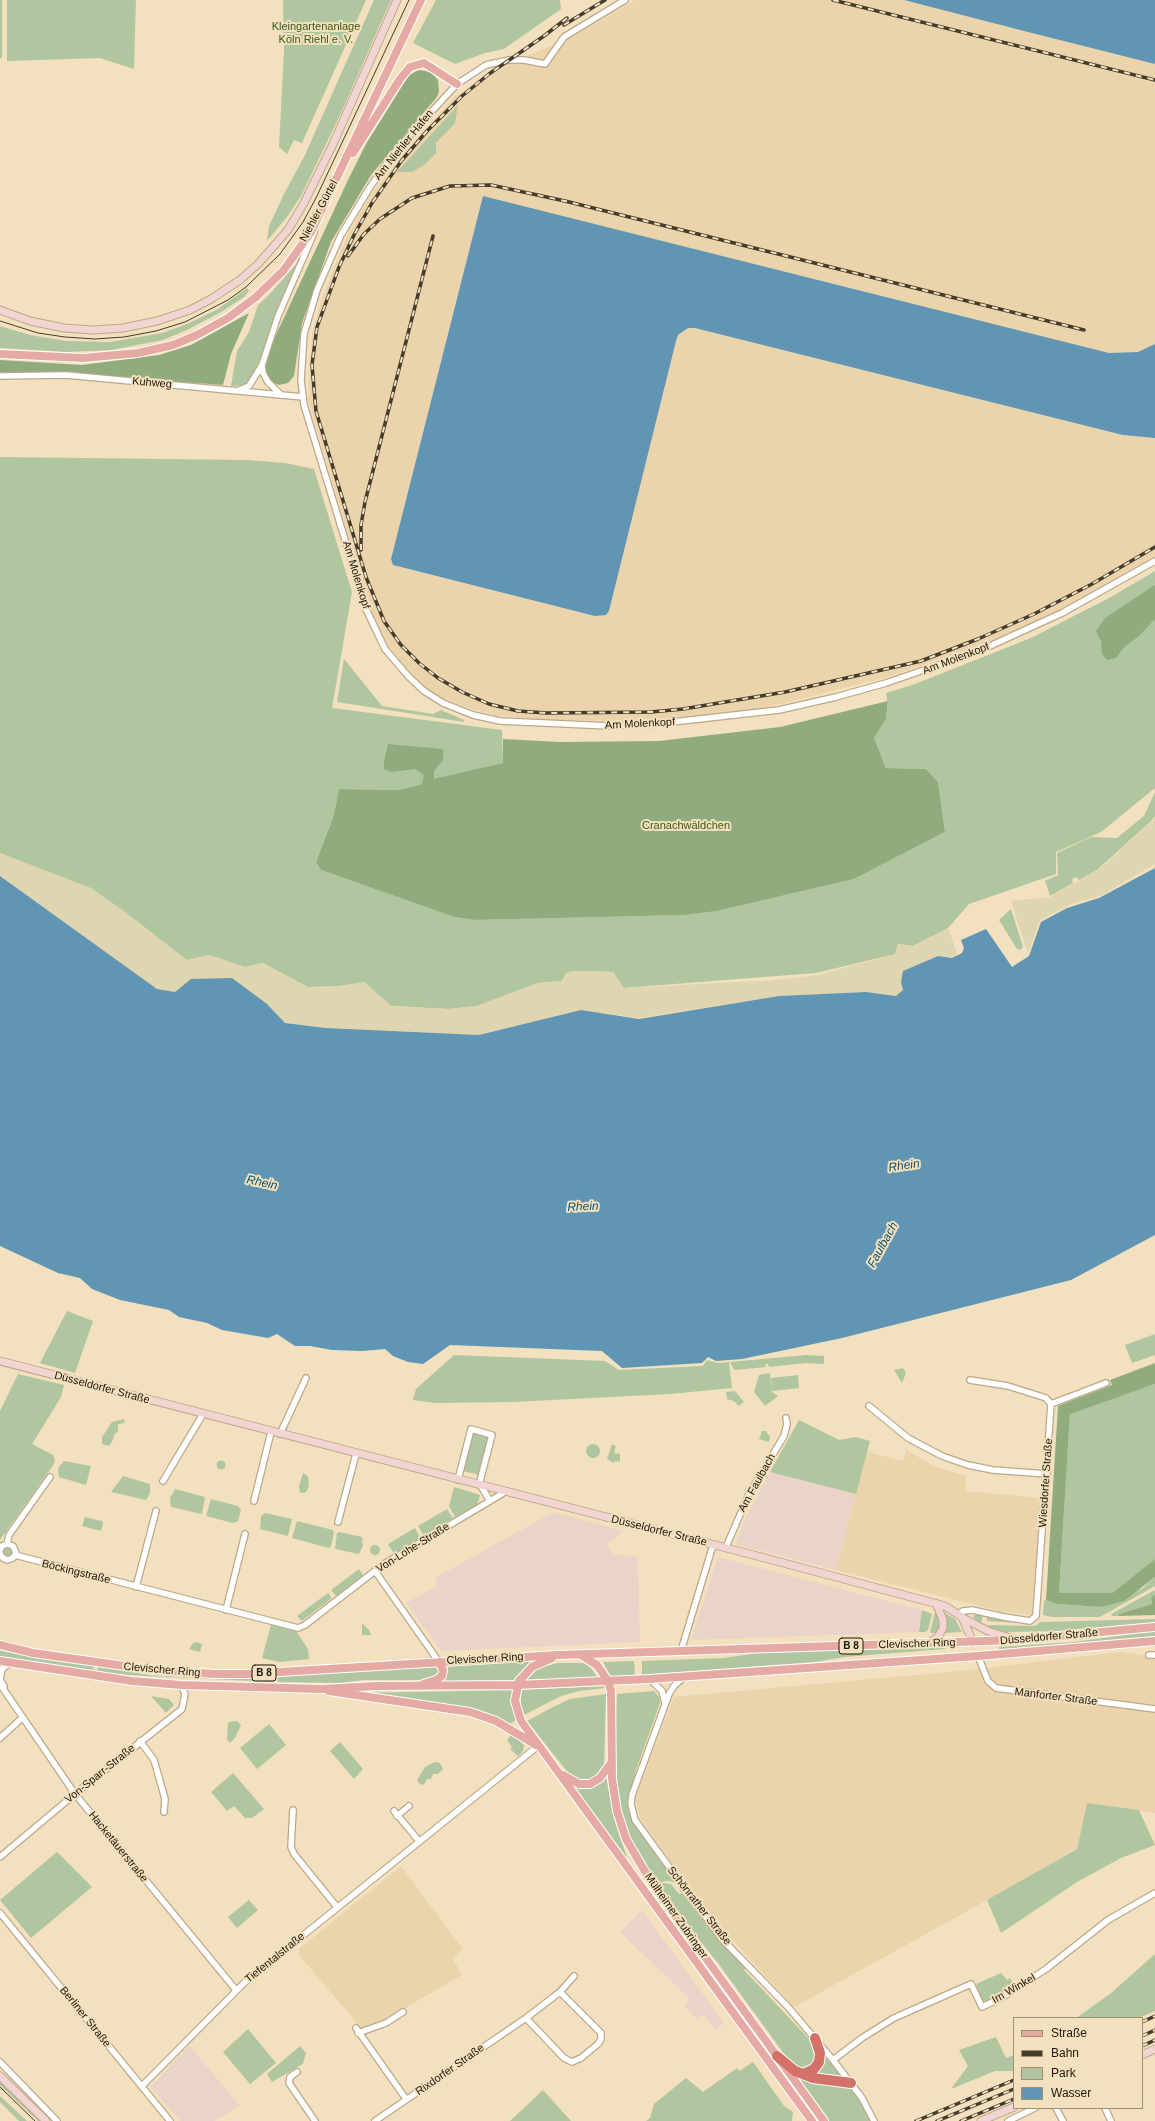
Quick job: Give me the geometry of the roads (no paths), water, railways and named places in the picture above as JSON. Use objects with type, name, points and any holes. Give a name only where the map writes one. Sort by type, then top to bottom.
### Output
[{"type":"highway","points":[[803,2074],[814,2068],[819,2062],[820,2053],[815,2038]]},
{"type":"highway","points":[[777,2056],[796,2071],[813,2078],[851,2083]]},
{"type":"main road","name":"Niehler Gürtel","points":[[268,283],[309,229],[417,0]]},
{"type":"main road","name":"Niehler Gürtel","points":[[0,354],[83,358],[138,352],[173,345],[197,336],[243,305],[268,283],[296,254],[311,232],[421,0]]},
{"type":"main road","points":[[340,171],[400,79],[410,67],[424,63],[457,84]]},
{"type":"main road","name":"Niehler Gürtel","points":[[0,350],[67,355],[110,354],[150,347],[179,339],[203,328],[243,305]]},
{"type":"main road","name":"Düsseldorfer Straße","points":[[973,1642],[1016,1640],[1155,1627]]},
{"type":"main road","name":"Düsseldorfer Straße","points":[[978,1656],[1155,1641]]},
{"type":"main road","points":[[973,1642],[978,1656]]},
{"type":"main road","name":"Clevischer Ring","points":[[0,1646],[33,1653],[116,1666],[215,1674],[247,1674],[580,1654],[973,1642]]},
{"type":"main road","points":[[580,1654],[597,1666],[608,1681]]},
{"type":"main road","points":[[538,1746],[518,1715],[515,1701],[518,1685],[523,1675],[532,1667],[558,1655]]},
{"type":"main road","name":"Clevischer Ring","points":[[0,1661],[132,1681],[181,1685],[321,1689],[518,1685],[649,1679],[978,1656]]},
{"type":"main road","name":"B 8","points":[[417,1686],[436,1680],[442,1676],[443,1670],[439,1662]]},
{"type":"main road","name":"Mülheimer Zubringer","points":[[608,1681],[611,1691],[611,1763],[617,1811],[626,1839],[653,1885],[824,2121]]},
{"type":"main road","name":"Clevischer Ring","points":[[321,1689],[339,1694],[470,1712],[496,1721],[538,1746]]},
{"type":"main road","name":"Mülheimer Zubringer","points":[[538,1746],[559,1772],[812,2121]]},
{"type":"main road","points":[[559,1772],[579,1784],[590,1784],[600,1778],[611,1763]]},
{"type":"street","name":"Niehler Gürtel","points":[[0,310],[30,321],[64,328],[99,330],[129,327],[157,321],[190,310],[221,293],[248,273],[273,248],[288,230],[304,203],[333,144],[397,0]]},
{"type":"street","name":"Am Niehler Hafen","points":[[303,397],[301,380],[304,334],[317,290],[340,235],[370,187],[397,149],[457,84],[486,65],[509,60],[524,60],[545,64],[564,37],[625,0]]},
{"type":"street","points":[[239,390],[249,386],[262,365],[278,316],[325,205]]},
{"type":"street","points":[[262,365],[263,374],[268,382],[281,395]]},
{"type":"street","name":"Kuhweg","points":[[0,376],[66,375],[303,397]]},
{"type":"street","name":"Am Molenkopf","points":[[303,397],[366,609],[385,649],[408,676],[424,691],[443,703],[473,715],[500,721],[610,726],[655,724],[779,710],[836,697],[912,675],[979,651],[1062,613],[1155,561]]},
{"type":"street","name":"Düsseldorfer Straße","points":[[0,1361],[480,1486],[726,1548],[936,1604],[949,1608],[961,1616],[963,1611],[972,1610],[1030,1621],[1034,1619]]},
{"type":"street","points":[[280,1434],[306,1378]]},
{"type":"street","points":[[970,1380],[1008,1386],[1046,1398],[1051,1404],[1106,1383]]},
{"type":"street","name":"Wiesdorfer Straße","points":[[1034,1619],[1037,1613],[1051,1404]]},
{"type":"street","points":[[869,1406],[908,1438],[942,1456],[993,1470],[1047,1474]]},
{"type":"street","points":[[163,1481],[203,1414]]},
{"type":"street","name":"Am Faulbach","points":[[726,1548],[749,1494],[784,1436],[787,1424],[786,1418]]},
{"type":"street","points":[[458,1480],[471,1429],[492,1435],[480,1486],[490,1501]]},
{"type":"street","points":[[254,1501],[271,1432]]},
{"type":"street","points":[[338,1522],[356,1454]]},
{"type":"street","points":[[7,1544],[9,1535],[50,1477]]},
{"type":"street","name":"Von-Lohe-Straße","points":[[302,1628],[375,1571],[505,1492]]},
{"type":"street","points":[[136,1587],[156,1511]]},
{"type":"street","points":[[226,1610],[245,1534]]},
{"type":"street","points":[[0,1550],[2,1546],[7,1544],[13,1546],[15,1555]]},
{"type":"street","points":[[681,1651],[713,1545]]},
{"type":"street","name":"Böckingstraße","points":[[0,1554],[2,1558],[7,1560],[15,1555],[295,1628],[302,1628]]},
{"type":"street","points":[[375,1571],[439,1662]]},
{"type":"street","points":[[929,1644],[938,1638],[943,1628],[943,1620],[936,1604]]},
{"type":"street","points":[[961,1616],[988,1631],[1016,1640]]},
{"type":"street","points":[[961,1616],[973,1642]]},
{"type":"street","name":"Manforter Straße","points":[[978,1656],[988,1681],[996,1688],[1155,1709]]},
{"type":"street","name":"Hacketäuerstraße","points":[[9,1698],[0,1680],[2,1669],[10,1663]]},
{"type":"street","name":"Schönrather Straße","points":[[684,1677],[672,1688],[665,1703],[632,1795],[631,1804],[635,1820],[721,1938],[788,2007],[815,2038],[862,2098],[874,2121]]},
{"type":"street","points":[[649,1679],[662,1691],[665,1703]]},
{"type":"street","name":"Hacketäuerstraße","points":[[0,1684],[75,1794],[236,1990]]},
{"type":"street","name":"Von-Sparr-Straße","points":[[0,1857],[140,1741],[182,1709],[185,1694],[181,1685]]},
{"type":"street","points":[[0,1738],[22,1718]]},
{"type":"street","points":[[140,1741],[154,1760],[165,1799],[164,1812]]},
{"type":"street","name":"Tiefentalstraße","points":[[142,2086],[172,2058],[236,1990],[538,1746]]},
{"type":"street","points":[[409,1806],[395,1813],[419,1841]]},
{"type":"street","points":[[293,1810],[291,1847],[337,1907]]},
{"type":"street","name":"Im Winkel","points":[[833,2060],[862,2038],[894,2018],[971,1984],[982,2007],[1003,1997],[1046,1970],[1108,1920],[1155,1893]]},
{"type":"street","name":"Berliner Straße","points":[[0,1913],[170,2121]]},
{"type":"street","name":"Rixdorfer Straße","points":[[375,2121],[406,2099],[409,2100],[526,2018],[560,1992],[574,1976]]},
{"type":"street","points":[[526,2018],[564,2058],[572,2062],[581,2058],[598,2044],[601,2039],[601,2033],[560,1992]]},
{"type":"street","points":[[403,2012],[386,2023],[357,2030],[406,2099]]},
{"type":"street","points":[[1143,2055],[1155,2049]]},
{"type":"street","points":[[0,2062],[57,2121]]},
{"type":"street","points":[[297,2072],[290,2077],[289,2083],[315,2121]]},
{"type":"street","points":[[0,2076],[46,2121]]},
{"type":"street","points":[[981,2121],[1013,2107]]},
{"type":"street","points":[[1008,2121],[1033,2109]]},
{"type":"street","points":[[1057,2109],[1063,2121]]},
{"type":"street","points":[[1105,2109],[1111,2121]]},
{"type":"water","points":[[904,0],[1155,0],[1155,64],[1028,32]]},
{"type":"water","points":[[483,196],[1109,353],[1138,352],[1155,344],[1155,438],[1123,435],[695,328],[688,328],[678,335],[676,341],[609,611],[606,615],[595,616],[393,565],[391,559]]},
{"type":"water","points":[[1155,868],[1155,1235],[1071,1280],[842,1338],[742,1359],[716,1361],[708,1357],[702,1363],[622,1368],[602,1351],[450,1345],[423,1364],[408,1362],[393,1356],[385,1349],[362,1351],[332,1350],[310,1346],[295,1346],[277,1334],[268,1338],[222,1330],[207,1323],[179,1317],[169,1310],[120,1300],[92,1289],[80,1278],[58,1273],[0,1246],[0,876],[157,989],[175,992],[191,979],[232,978],[267,1004],[285,1023],[326,1028],[479,1035],[581,1010],[639,1019],[779,996],[866,992],[896,996],[903,990],[901,982],[903,971],[938,956],[952,958],[962,953],[964,948],[961,940],[986,929],[1012,967],[1029,956],[1041,922],[1067,908],[1099,898]]},
{"type":"tram line","points":[[0,321],[38,333],[65,337],[95,339],[124,337],[156,331],[185,322],[228,300],[246,287],[280,254],[303,222],[316,198],[409,0]]},
{"type":"tram line","points":[[0,2087],[35,2121]]},
{"type":"railway","points":[[564,25],[605,0]]},
{"type":"railway","points":[[833,0],[1155,80]]},
{"type":"railway","points":[[567,18],[544,36],[489,74],[462,96],[427,131],[402,160],[372,203],[354,235],[339,267],[317,327],[312,365],[316,411],[366,577],[384,621],[401,645],[419,663],[438,678],[462,692],[489,704],[518,711],[547,713],[651,712],[683,709],[785,692],[921,661],[978,639],[1034,614],[1092,584],[1155,547]]},
{"type":"railway","points":[[348,256],[364,234],[380,219],[412,198],[450,186],[491,185],[565,201],[1084,330]]},
{"type":"railway","points":[[361,550],[361,525],[365,502],[433,236]]},
{"type":"railway","points":[[1143,2022],[1155,2016]]},
{"type":"railway","points":[[1143,2036],[1155,2030]]},
{"type":"railway","points":[[1143,2046],[1155,2040]]},
{"type":"railway","points":[[916,2121],[1013,2080]]},
{"type":"railway","points":[[937,2121],[1013,2089]]},
{"type":"railway","points":[[961,2121],[1013,2099]]},
{"type":"park label","name":"Kleingartenanlage Köln Riehl e. V.","points":[[316,33]]},
{"type":"park label","name":"Cranachwäldchen","points":[[686,826]]},
{"type":"water label","name":"Rhein","points":[[904,1166]]},
{"type":"water label","name":"Rhein","points":[[262,1183]]},
{"type":"water label","name":"Rhein","points":[[583,1207]]},
{"type":"water label","name":"Faulbach","points":[[883,1245]]}]
